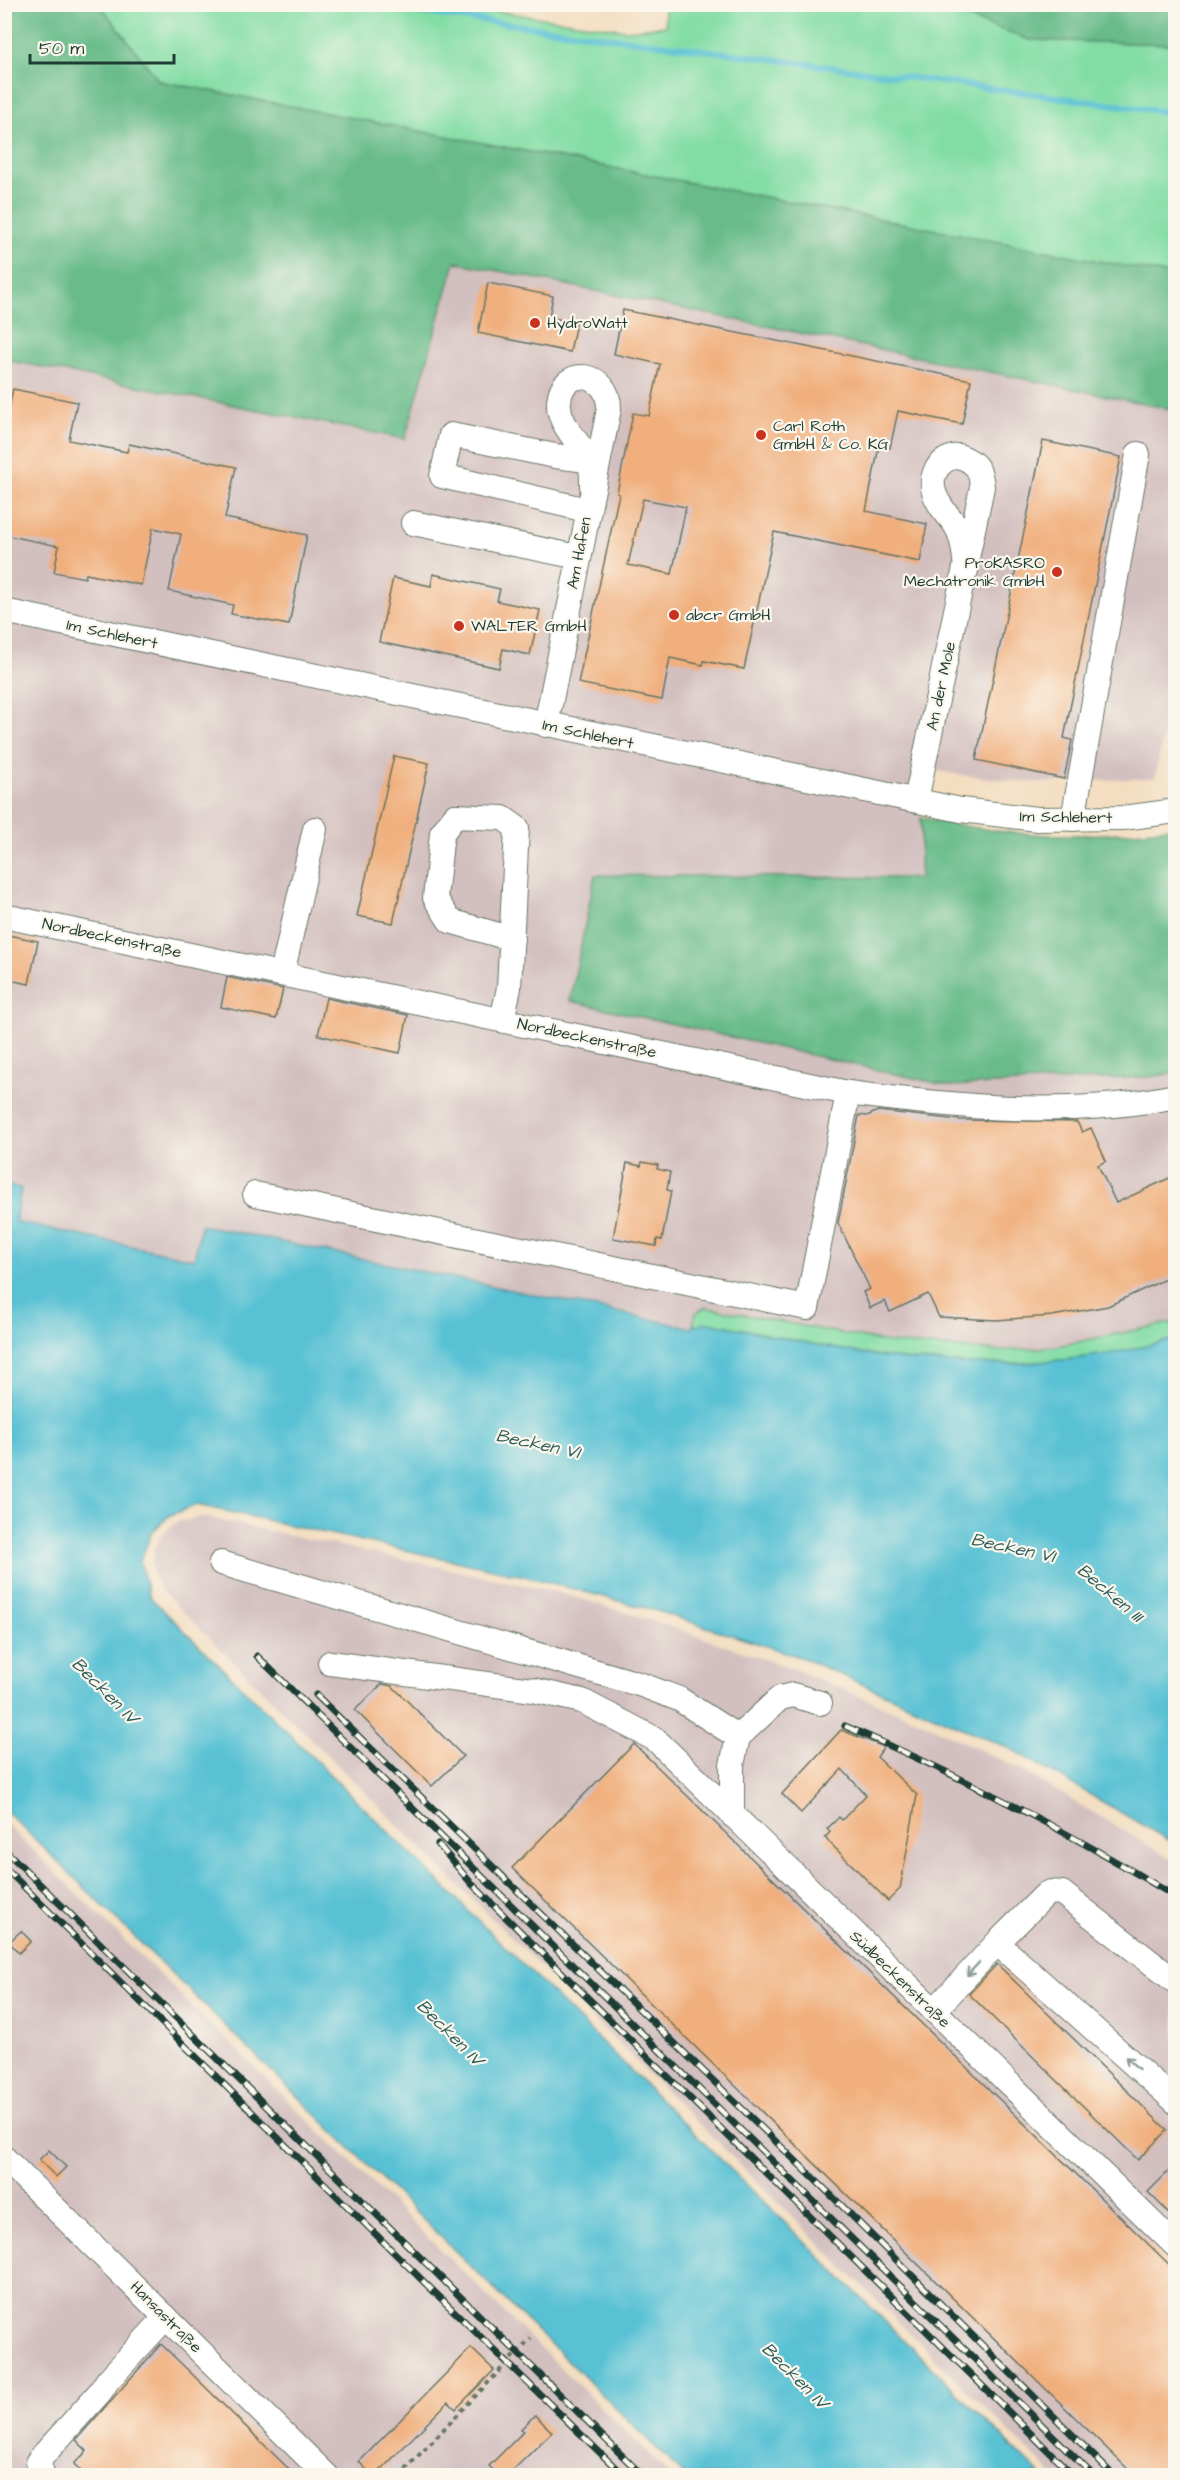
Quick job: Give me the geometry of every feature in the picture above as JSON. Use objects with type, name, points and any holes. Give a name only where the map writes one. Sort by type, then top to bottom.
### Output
[{"type":"street","name":"Am Hafen","points":[[546,725],[578,557],[590,498],[609,399],[602,385],[590,378],[577,377],[565,384],[559,398],[560,413],[591,470],[590,498]]},
{"type":"street","points":[[587,460],[555,456],[451,435],[441,476],[590,498]]},
{"type":"street","points":[[1073,819],[1138,454]]},
{"type":"street","points":[[414,523],[578,557]]},
{"type":"street","name":"An der Mole","points":[[916,800],[966,571]]},
{"type":"street","name":"Im Schlehert","points":[[4,611],[546,725],[982,813],[1036,819],[1073,819],[1123,818],[1176,812]]},
{"type":"street","points":[[502,1020],[509,988],[512,939],[517,828],[503,818],[455,816],[442,833],[435,898],[450,921],[512,939]]},
{"type":"street","points":[[282,974],[315,829]]},
{"type":"street","name":"Nordbeckenstraße","points":[[4,916],[848,1093],[940,1105],[1000,1108],[1060,1108],[1155,1100],[1176,1096]]},
{"type":"street","points":[[255,1194],[807,1308],[848,1093]]},
{"type":"street","points":[[221,1563],[642,1685],[679,1699],[738,1737]]},
{"type":"street","name":"Südbeckenstraße","points":[[330,1663],[533,1689],[582,1701],[655,1739],[1176,2246]]},
{"type":"street","points":[[732,1815],[732,1765],[738,1737],[780,1698],[794,1695],[820,1703]]},
{"type":"street","points":[[934,2011],[1046,1894],[1056,1892],[1062,1893],[1176,1982]]},
{"type":"street","points":[[997,1943],[1176,2102]]},
{"type":"street","name":"Hansastraße","points":[[4,2158],[327,2475]]},
{"type":"street","points":[[43,2475],[38,2461],[166,2317]]},
{"type":"path","points":[[399,2475],[531,2338]]},
{"type":"shaded area","points":[[455,262],[1175,410],[1175,675],[1155,778],[1037,783],[960,775],[929,769],[921,818],[921,878],[595,875],[1149,1077],[1175,1073],[1175,1322],[1053,1347],[997,1351],[891,1343],[710,1307],[696,1313],[692,1328],[201,1225],[194,1259],[14,1221],[21,1188],[4,1184],[4,360],[405,439]]},
{"type":"shaded area","points":[[204,1517],[561,1593],[660,1623],[801,1672],[927,1724],[1023,1771],[1175,1861],[1175,2475],[1053,2475],[161,1590],[154,1577],[152,1564],[155,1548],[162,1534],[177,1522]]},
{"type":"shaded area","points":[[5,1823],[670,2475],[5,2475]]},
{"type":"green space","points":[[447,4],[626,30],[666,26],[664,6],[936,4],[938,7],[1030,40],[1175,44],[1175,274],[159,81],[100,5]]},
{"type":"green space","points":[[4,5],[100,5],[159,81],[1175,274],[1175,410],[455,262],[405,439],[5,360]]},
{"type":"green space","points":[[936,5],[1175,5],[1175,44],[1030,40]]},
{"type":"green space","points":[[921,818],[996,831],[1049,835],[1112,834],[1175,827],[1175,1073],[1149,1077],[949,1086],[570,1001],[595,875],[920,878]]},
{"type":"green space","points":[[705,1307],[890,1343],[997,1351],[1053,1347],[1175,1322],[1176,1339],[1116,1352],[1055,1361],[993,1364],[932,1362],[877,1356],[712,1323],[693,1325],[696,1313]]},
{"type":"water","points":[[4,1185],[21,1188],[15,1222],[194,1259],[201,1225],[692,1328],[693,1325],[712,1323],[877,1356],[962,1364],[1024,1363],[1085,1357],[1175,1339],[1175,1844],[1013,1750],[800,1657],[657,1611],[529,1577],[197,1505],[170,1515],[152,1532],[140,1561],[149,1596],[1041,2475],[684,2475],[5,1810]]},
{"type":"building","points":[[488,283],[553,296],[549,317],[576,323],[570,352],[478,333]]},
{"type":"building","name":"Carl Roth GmbH & Co. KG","points":[[623,310],[971,380],[962,424],[898,411],[890,448],[879,446],[866,511],[927,524],[920,562],[774,532],[744,669],[704,661],[703,665],[670,658],[662,700],[578,683],[619,494],[617,493],[633,413],[649,416],[660,364],[614,354]],"holes":[[[643,499],[686,507],[672,574],[628,565]]]},
{"type":"building","points":[[13,389],[77,402],[69,440],[127,452],[129,444],[236,467],[225,518],[307,535],[289,625],[231,614],[233,605],[169,591],[181,534],[153,528],[141,585],[86,574],[85,578],[54,572],[59,546],[4,535],[4,433]]},
{"type":"building","name":"ProKASRO Mechatronik GmbH","points":[[1043,441],[1121,457],[1064,738],[1072,740],[1064,779],[976,760]]},
{"type":"building","name":"WALTER GmbH","points":[[433,574],[500,589],[497,601],[540,610],[530,655],[503,649],[499,668],[379,642],[393,578],[431,586]]},
{"type":"building","points":[[394,756],[429,763],[393,923],[357,916]]},
{"type":"building","points":[[8,935],[38,941],[29,984],[4,979],[4,956]]},
{"type":"building","points":[[227,977],[283,989],[276,1019],[221,1007]]},
{"type":"building","points":[[326,998],[408,1015],[400,1053],[318,1035]]},
{"type":"building","points":[[878,1111],[960,1120],[1077,1122],[1082,1132],[1091,1128],[1106,1161],[1098,1165],[1116,1203],[1176,1175],[1176,1274],[1108,1306],[1052,1316],[996,1320],[939,1317],[928,1294],[890,1312],[885,1301],[870,1308],[863,1292],[870,1289],[838,1223],[859,1115],[867,1116]]},
{"type":"building","points":[[642,1162],[658,1165],[657,1169],[670,1172],[667,1190],[671,1191],[662,1240],[657,1239],[656,1246],[613,1238],[627,1163],[641,1166]]},
{"type":"building","points":[[382,1684],[392,1686],[463,1756],[432,1786],[355,1710]]},
{"type":"building","points":[[841,1730],[884,1747],[877,1757],[917,1795],[900,1889],[888,1901],[825,1838],[830,1832],[827,1829],[839,1817],[842,1820],[866,1795],[842,1769],[801,1813],[782,1794]]},
{"type":"building","points":[[634,1744],[1176,2271],[1176,2475],[1134,2475],[512,1868]]},
{"type":"building","points":[[21,1931],[31,1941],[19,1953],[9,1942]]},
{"type":"building","points":[[997,1964],[1167,2130],[1138,2160],[969,1994]]},
{"type":"building","points":[[49,2150],[66,2167],[56,2177],[39,2160]]},
{"type":"building","points":[[1176,2164],[1176,2220],[1148,2192]]},
{"type":"building","points":[[161,2344],[295,2475],[85,2475],[74,2464],[87,2451],[76,2440]]},
{"type":"building","points":[[471,2348],[494,2370],[456,2409],[448,2402],[376,2475],[372,2475],[359,2462]]},
{"type":"building","points":[[535,2415],[552,2432],[508,2475],[499,2475],[489,2466],[524,2431],[521,2429]]},
{"type":"waterway","points":[[359,4],[1176,113]]},
{"type":"railway","points":[[257,1656],[1094,2476]]},
{"type":"railway","points":[[316,1695],[835,2199],[1114,2476]]},
{"type":"railway","points":[[845,1726],[1014,1806],[1095,1849],[1176,1897]]},
{"type":"railway","points":[[438,1844],[471,1883],[1074,2476]]},
{"type":"railway","points":[[4,1849],[643,2476]]},
{"type":"railway","points":[[4,1867],[624,2476]]},
{"type":"place","name":"HydroWatt","points":[[535,323]]},
{"type":"place","name":"Carl Roth GmbH & Co. KG","points":[[761,435]]},
{"type":"place","name":"ProKASRO Mechatronik GmbH","points":[[1057,572]]},
{"type":"place","name":"abcr GmbH","points":[[674,615]]},
{"type":"place","name":"WALTER GmbH","points":[[459,626]]},
{"type":"water label","name":"Becken VI","points":[[538,1444]]},
{"type":"water label","name":"Becken VI","points":[[1013,1548]]},
{"type":"water label","name":"Becken III","points":[[1110,1593]]},
{"type":"water label","name":"Becken IV","points":[[105,1691]]},
{"type":"water label","name":"Becken IV","points":[[450,2033]]},
{"type":"water label","name":"Becken IV","points":[[795,2376]]}]
